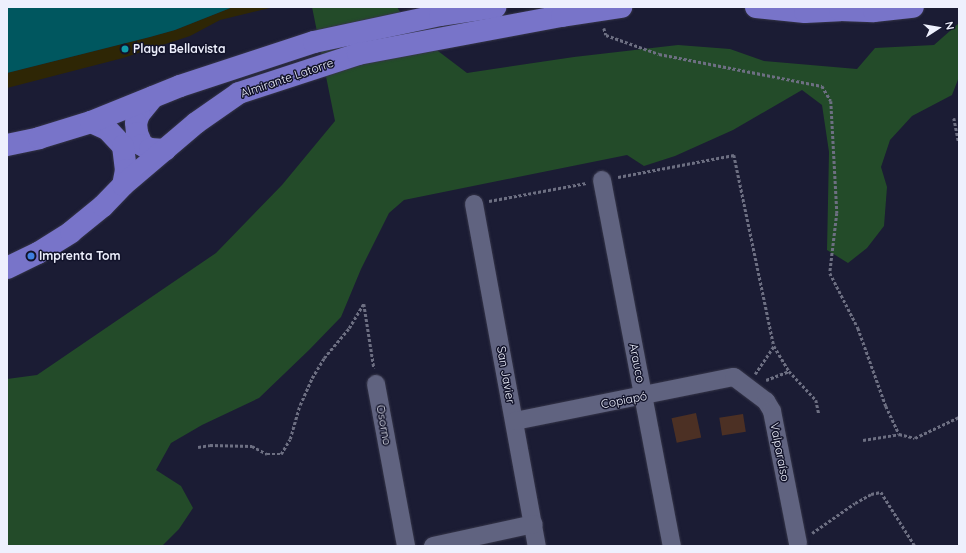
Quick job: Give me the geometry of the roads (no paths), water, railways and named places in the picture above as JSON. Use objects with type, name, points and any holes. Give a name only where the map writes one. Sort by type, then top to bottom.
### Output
[{"type":"main road","name":"Almirante Latorre","points":[[7,145],[39,138],[91,122],[153,96],[217,73],[314,42],[440,15],[495,7]]},
{"type":"main road","name":"Almirante Latorre","points":[[7,268],[55,243],[88,218],[123,185],[215,109],[239,93],[351,57],[562,16],[621,7]]},
{"type":"main road","points":[[756,7],[805,12],[840,10],[874,11],[913,7]]},
{"type":"main road","points":[[153,96],[139,114],[136,123],[136,133],[142,145],[150,149],[166,150]]},
{"type":"main road","points":[[91,122],[107,129],[123,146],[126,170],[123,185]]},
{"type":"street","name":"Arauco","points":[[602,180],[672,546]]},
{"type":"street","name":"San Javier","points":[[474,204],[538,546]]},
{"type":"street","name":"Copiapó","points":[[514,422],[644,396],[741,382]]},
{"type":"street","name":"Valparaíso","points":[[741,382],[766,401],[772,411],[798,543]]},
{"type":"street","name":"Osorno","points":[[376,384],[406,546]]},
{"type":"street","points":[[433,546],[534,524]]},
{"type":"place","name":"Playa Bellavista","points":[[125,49]]},
{"type":"place","name":"Imprenta Tom","points":[[31,256]]}]
